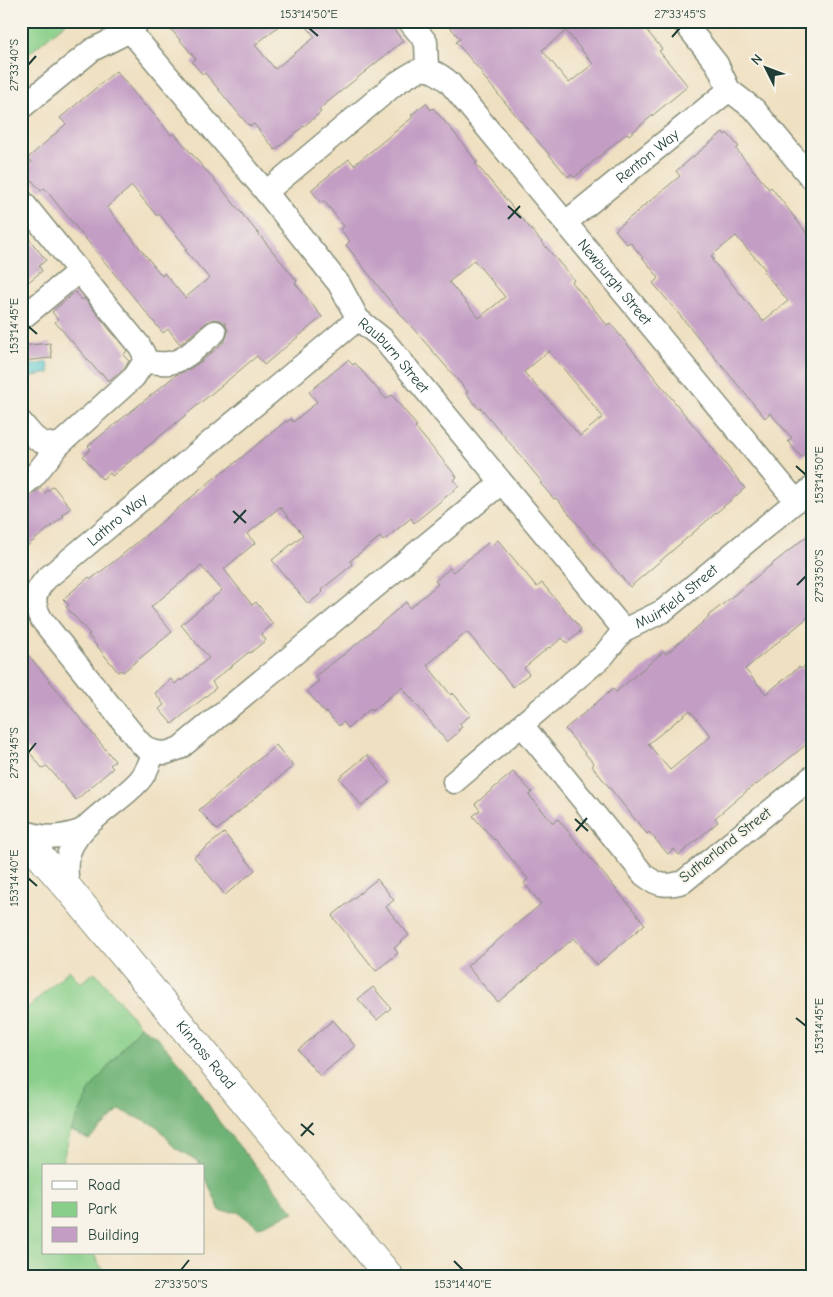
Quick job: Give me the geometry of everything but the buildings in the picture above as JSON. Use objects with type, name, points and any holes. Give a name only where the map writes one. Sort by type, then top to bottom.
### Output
[{"type":"street","points":[[266,192],[394,85],[412,73],[426,69],[426,42],[409,21]]},
{"type":"street","points":[[683,21],[717,64],[729,90],[755,110],[812,179]]},
{"type":"street","points":[[21,108],[92,50],[135,26]]},
{"type":"street","name":"Rauburn Street","points":[[135,26],[339,284],[358,319],[383,339],[624,630]]},
{"type":"street","name":"Newburgh Street","points":[[426,69],[439,74],[449,82],[565,223],[804,495]]},
{"type":"street","name":"Renton Way","points":[[565,223],[729,90]]},
{"type":"street","points":[[21,200],[139,345],[144,354],[144,362],[134,377],[58,445],[34,476],[21,487]]},
{"type":"street","points":[[21,319],[79,271]]},
{"type":"street","name":"Lathro Way","points":[[154,752],[143,746],[136,738],[42,620],[36,610],[35,599],[38,587],[358,319]]},
{"type":"street","points":[[144,362],[175,362],[215,332]]},
{"type":"street","points":[[21,422],[35,438],[44,444],[58,445]]},
{"type":"street","points":[[68,888],[67,860],[70,851],[83,830],[138,782],[154,752],[166,753],[180,748],[501,483]]},
{"type":"street","name":"Muirfield Street","points":[[454,782],[603,656],[624,630],[663,612],[804,495]]},
{"type":"street","name":"Sutherland Street","points":[[522,725],[644,875],[654,883],[669,886],[683,882],[812,777]]},
{"type":"street","points":[[21,830],[42,837],[53,838],[83,830]]},
{"type":"street","name":"Kinross Road","points":[[21,834],[68,888],[389,1276]]},
{"type":"green space","points":[[21,21],[68,21],[21,60]]},
{"type":"green space","points":[[69,970],[80,983],[95,972],[140,1026],[90,1090],[71,1131],[62,1164],[42,1164],[42,1254],[94,1254],[106,1276],[21,1276],[21,1014]]},
{"type":"green space","points":[[140,1026],[156,1036],[188,1072],[220,1123],[294,1212],[258,1227],[238,1212],[220,1211],[205,1176],[205,1164],[199,1164],[198,1161],[175,1148],[158,1127],[120,1110],[89,1139],[71,1131],[90,1090]]},
{"type":"water","points":[[48,362],[50,373],[28,377],[26,366]]}]
